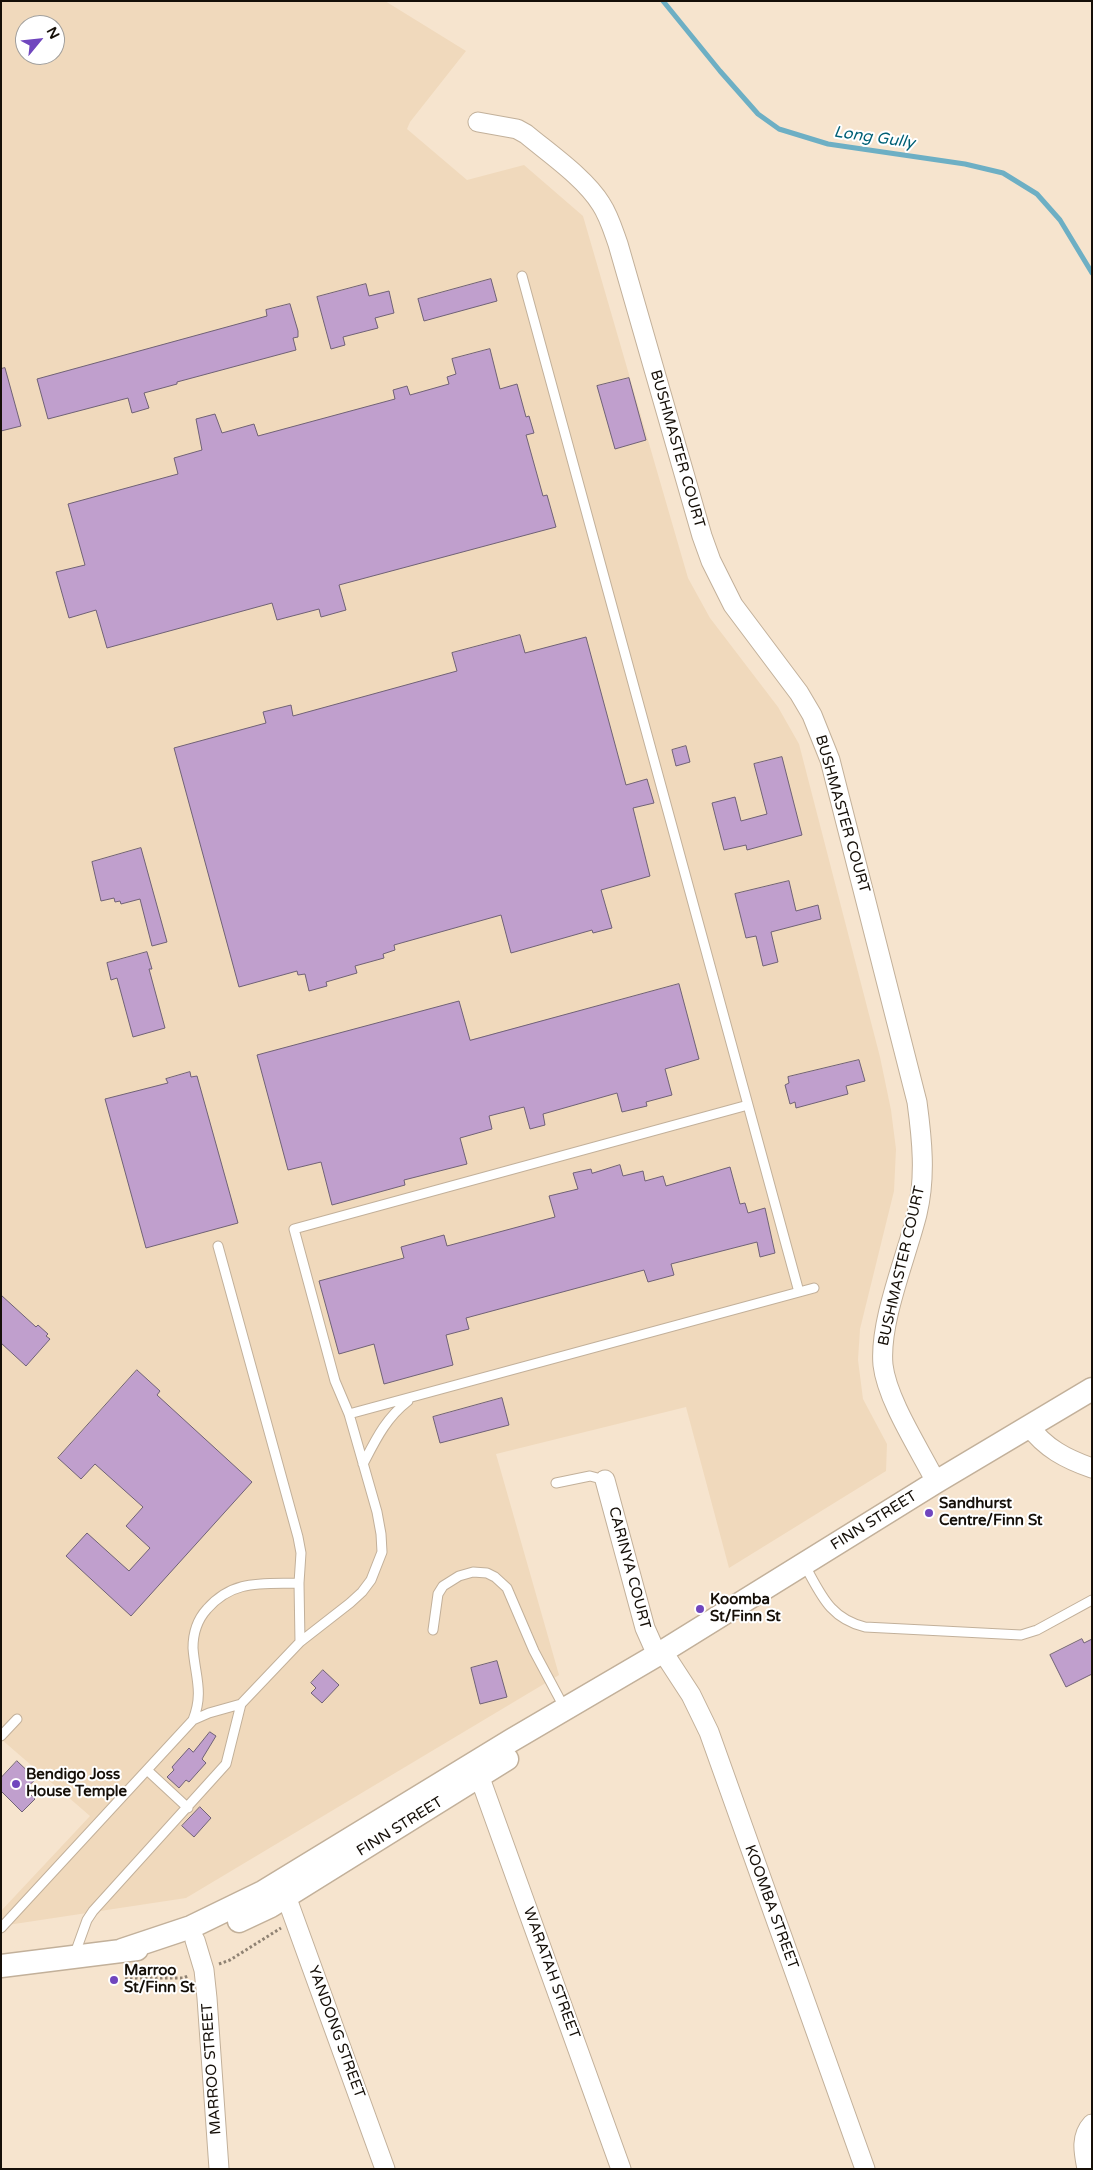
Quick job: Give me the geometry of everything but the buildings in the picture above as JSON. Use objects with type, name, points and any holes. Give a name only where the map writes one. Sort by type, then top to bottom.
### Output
[{"type":"street","name":"BUSHMASTER COURT","points":[[478,122],[517,129],[526,134],[581,182],[602,204],[618,244],[699,527],[711,561],[733,605],[799,693],[812,715],[830,760],[917,1102],[921,1133],[921,1192],[915,1222],[886,1324],[882,1346],[883,1367],[888,1385],[936,1482]]},
{"type":"street","name":"FINN STREET","points":[[1,1966],[122,1950],[193,1933],[249,1900],[283,1889],[476,1771],[936,1482],[1092,1389]]},
{"type":"street","points":[[1029,1426],[1042,1442],[1053,1451],[1092,1468]]},
{"type":"street","name":"CARINYA COURT","points":[[605,1480],[645,1628],[660,1654]]},
{"type":"street","name":"FINN STREET","points":[[476,1771],[566,1709],[660,1654]]},
{"type":"street","name":"KOOMBA STREET","points":[[660,1654],[691,1695],[708,1732],[866,2169]]},
{"type":"street","name":"WARATAH STREET","points":[[476,1771],[621,2169]]},
{"type":"street","name":"YANDONG STREET","points":[[283,1889],[385,2169]]},
{"type":"street","name":"MARROO STREET","points":[[193,1933],[204,1970],[219,2169]]},
{"type":"street","points":[[1088,2169],[1083,2141],[1085,2133],[1092,2124]]},
{"type":"lane","points":[[522,276],[799,1292]]},
{"type":"lane","points":[[74,1956],[87,1920],[93,1911],[226,1764],[241,1704],[300,1642],[362,1592],[371,1580],[382,1552],[381,1534],[363,1464],[349,1414],[335,1381],[294,1229],[748,1105]]},
{"type":"lane","points":[[218,1246],[298,1537],[301,1553],[299,1583],[300,1642]]},
{"type":"lane","points":[[349,1414],[814,1288]]},
{"type":"lane","points":[[363,1464],[379,1432],[396,1410],[413,1397]]},
{"type":"lane","points":[[556,1483],[590,1476],[605,1480]]},
{"type":"lane","points":[[804,1564],[830,1608],[843,1619],[865,1627],[1021,1634],[1036,1630],[1092,1600]]},
{"type":"lane","points":[[433,1630],[438,1594],[444,1586],[459,1576],[473,1572],[487,1573],[495,1577],[507,1588],[534,1651],[566,1709]]},
{"type":"lane","points":[[193,1720],[199,1698],[193,1647],[195,1628],[203,1614],[220,1596],[238,1587],[299,1583]]},
{"type":"lane","points":[[1,1928],[193,1720],[209,1713],[241,1704]]},
{"type":"lane","points":[[1,1736],[17,1719]]},
{"type":"lane","points":[[147,1770],[188,1808]]},
{"type":"path","points":[[214,1966],[230,1960],[288,1924]]},
{"type":"path","points":[[125,1978],[183,1978],[195,1973]]},
{"type":"shaded area","points":[[1,1],[385,1],[466,51],[410,122],[407,129],[467,180],[524,165],[583,216],[688,578],[710,618],[778,707],[799,744],[880,1057],[891,1110],[896,1149],[894,1191],[860,1329],[858,1360],[863,1399],[887,1444],[886,1471],[729,1568],[686,1407],[496,1454],[559,1675],[186,1898],[1,1926],[1,1911],[90,1816],[1,1739]]},
{"type":"waterway","name":"Long Gully","points":[[663,1],[758,114],[779,129],[828,144],[965,164],[1003,173],[1037,194],[1060,220],[1092,273]]},
{"type":"place","name":"Sandhurst Centre/Finn St","points":[[929,1513]]},
{"type":"place","name":"Koomba St/Finn St","points":[[700,1609]]},
{"type":"place","name":"Bendigo Joss House Temple","points":[[16,1784]]},
{"type":"place","name":"Marroo St/Finn St","points":[[114,1980]]}]
